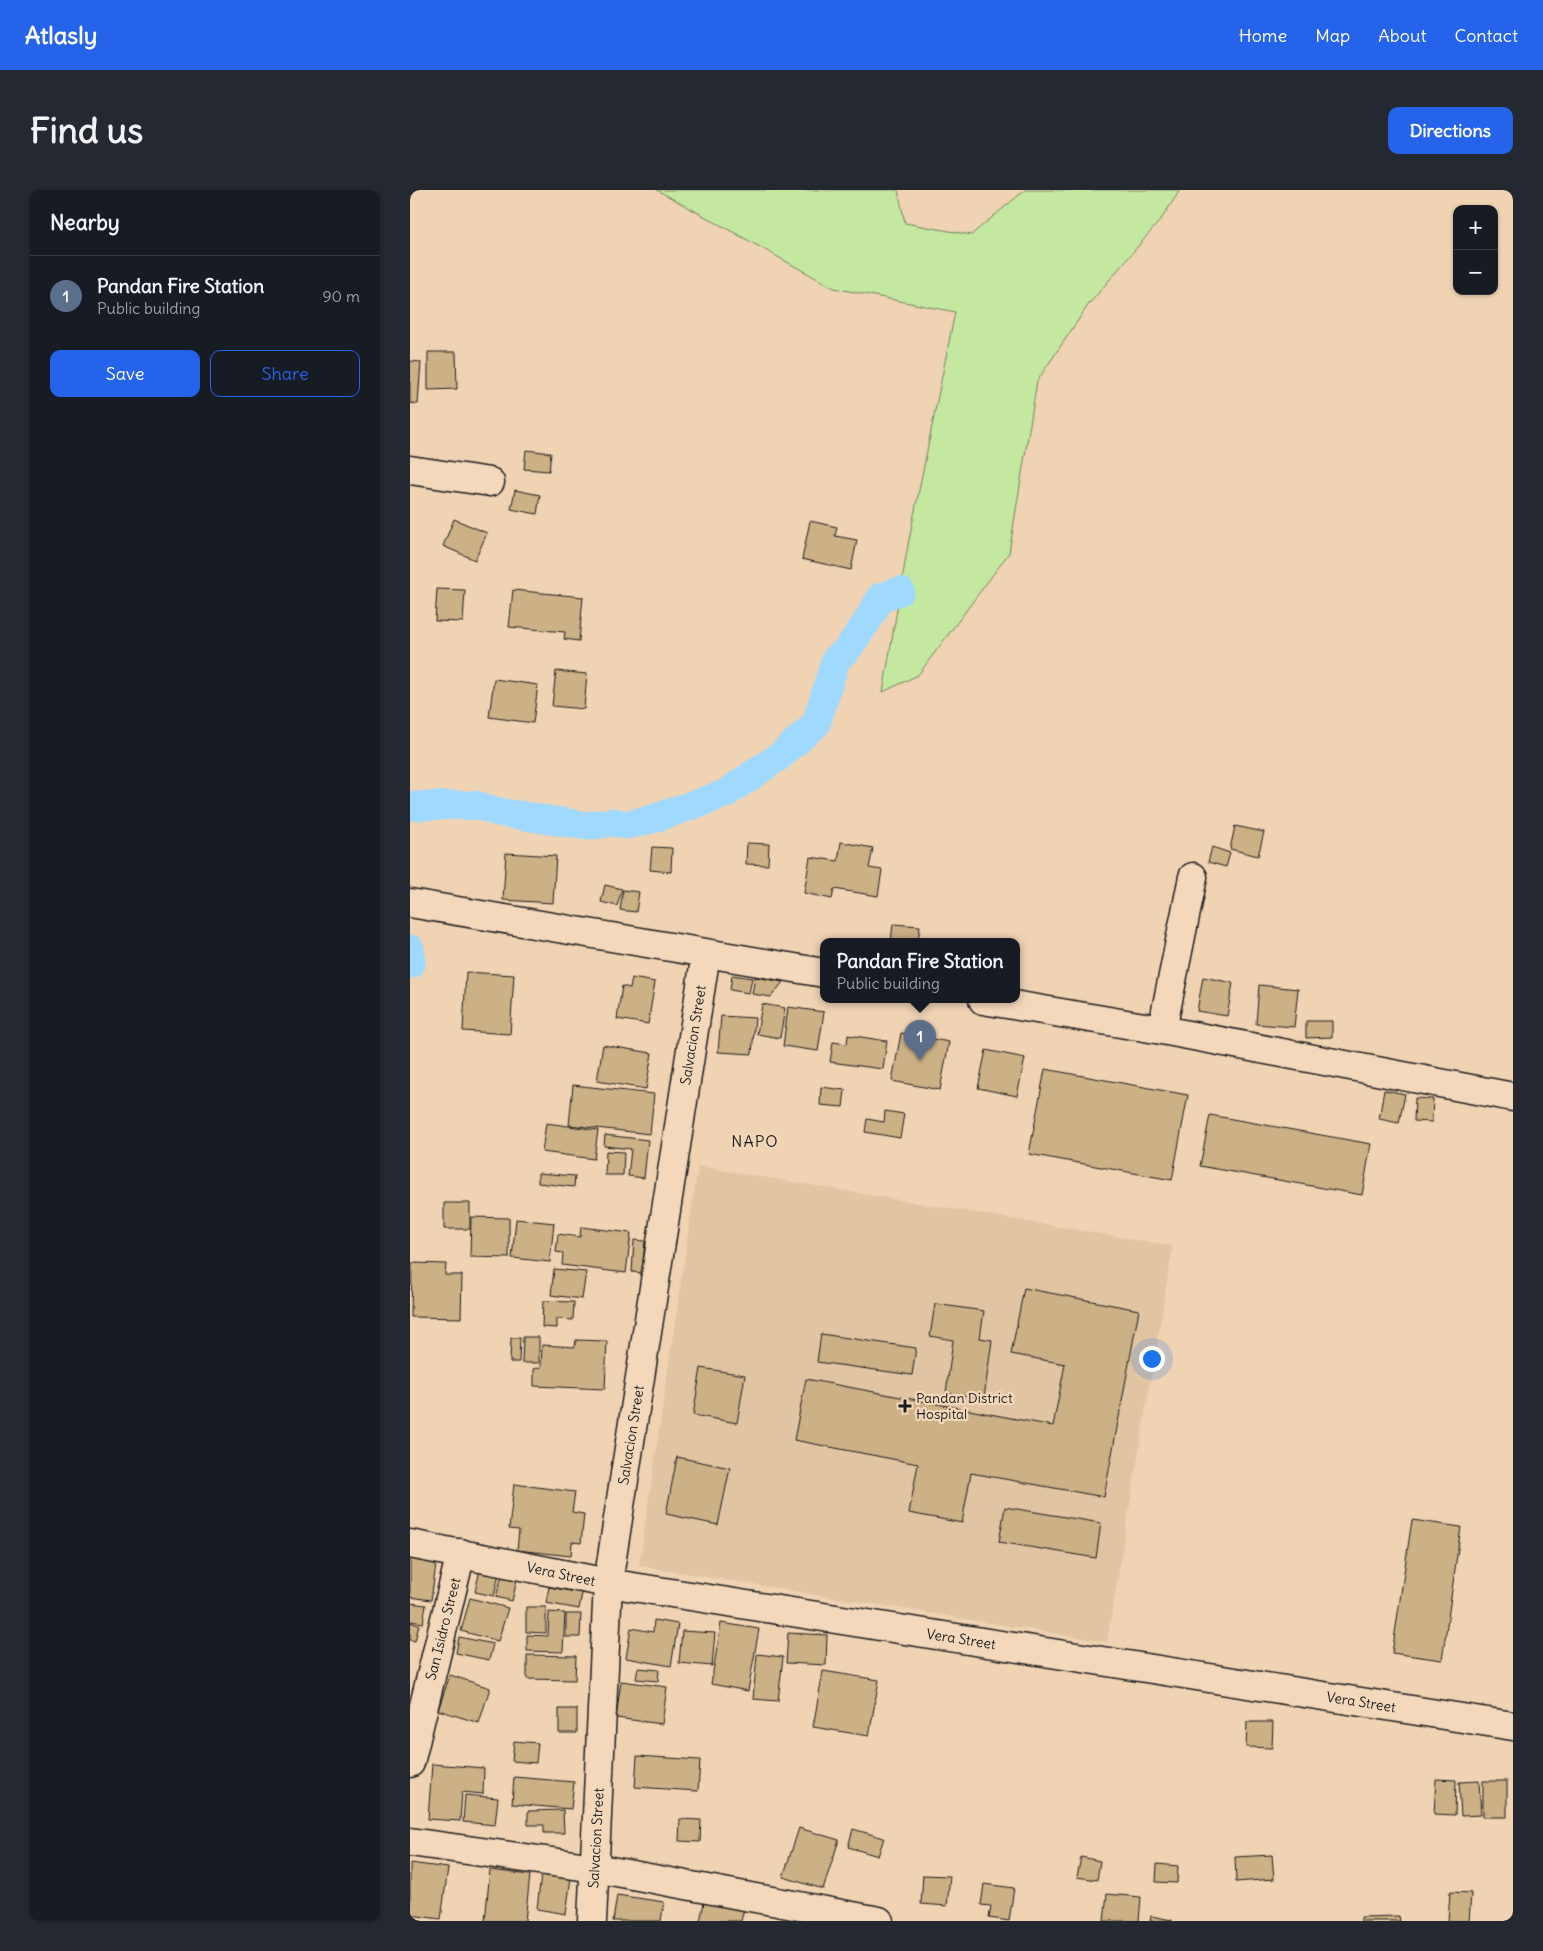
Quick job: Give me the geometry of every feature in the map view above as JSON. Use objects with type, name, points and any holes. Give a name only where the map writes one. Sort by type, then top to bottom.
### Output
[{"type":"street","points":[[410,470],[490,482]]},
{"type":"street","points":[[1162,1030],[1193,877]]},
{"type":"street","points":[[410,904],[820,972]]},
{"type":"street","name":"Salvacion Street","points":[[592,1921],[608,1583],[706,953]]},
{"type":"street","points":[[1001,1003],[1162,1030],[1513,1096]]},
{"type":"street","name":"Vera Street","points":[[410,1544],[608,1583],[1513,1726]]},
{"type":"street","name":"San Isidro Street","points":[[410,1763],[461,1553]]},
{"type":"street","points":[[410,1842],[595,1868],[879,1921]]},
{"type":"shaded area","name":"Pandan District Hospital","points":[[698,1166],[1173,1246],[1107,1642],[639,1566]]},
{"type":"green space","points":[[657,190],[898,190],[905,223],[971,235],[1025,190],[1180,190],[1162,218],[1089,304],[1037,381],[1009,553],[918,675],[883,692],[908,545],[955,312],[834,288]]},
{"type":"building","points":[[428,352],[456,352],[457,389],[428,390]]},
{"type":"building","points":[[410,361],[421,362],[418,404],[410,403]]},
{"type":"building","points":[[526,450],[551,453],[549,471],[524,469]]},
{"type":"building","points":[[515,490],[540,495],[537,514],[511,509]]},
{"type":"building","points":[[454,519],[487,533],[475,560],[443,546]]},
{"type":"building","points":[[810,521],[837,527],[835,536],[857,540],[851,570],[802,559]]},
{"type":"building","points":[[437,589],[465,590],[463,622],[435,621]]},
{"type":"building","points":[[513,590],[583,597],[579,641],[564,639],[565,632],[509,627]]},
{"type":"building","points":[[556,671],[587,674],[584,709],[552,706]]},
{"type":"building","points":[[494,679],[538,685],[533,723],[489,717]]},
{"type":"building","points":[[1235,826],[1264,832],[1258,856],[1230,849]]},
{"type":"building","points":[[841,842],[873,848],[869,868],[882,870],[878,896],[834,889],[832,899],[804,893],[810,857],[838,861]]},
{"type":"building","points":[[747,843],[769,844],[768,865],[746,864]]},
{"type":"building","points":[[652,847],[672,848],[671,872],[650,870]]},
{"type":"building","points":[[1212,847],[1230,853],[1226,867],[1208,862]]},
{"type":"building","points":[[506,853],[556,856],[553,903],[503,900]]},
{"type":"building","points":[[605,885],[622,889],[617,906],[601,902]]},
{"type":"building","points":[[623,890],[639,892],[636,912],[620,910]]},
{"type":"building","points":[[893,924],[920,926],[918,938],[891,938]]},
{"type":"building","points":[[466,972],[514,975],[510,1034],[463,1031]]},
{"type":"building","points":[[732,975],[752,978],[749,993],[730,990]]},
{"type":"building","points":[[755,977],[783,982],[771,997],[752,994]]},
{"type":"building","points":[[1203,977],[1233,983],[1227,1016],[1197,1011]]},
{"type":"building","points":[[632,978],[655,982],[648,1024],[617,1019],[622,986],[630,988]]},
{"type":"building","points":[[1259,985],[1298,989],[1294,1027],[1256,1024]]},
{"type":"building","points":[[762,1004],[785,1008],[780,1038],[757,1034]]},
{"type":"building","points":[[788,1007],[824,1012],[818,1051],[783,1046]]},
{"type":"building","points":[[721,1016],[755,1018],[752,1054],[718,1052]]},
{"type":"building","points":[[1306,1021],[1332,1021],[1332,1037],[1306,1038]]},
{"type":"building","points":[[901,1033],[949,1042],[940,1090],[892,1081]]},
{"type":"building","points":[[848,1035],[887,1041],[883,1069],[830,1062],[833,1042],[847,1044]]},
{"type":"building","points":[[603,1045],[652,1053],[646,1089],[597,1081]]},
{"type":"building","points":[[986,1050],[1025,1058],[1017,1096],[978,1088]]},
{"type":"building","points":[[1045,1069],[1188,1095],[1172,1180],[1029,1154]]},
{"type":"building","points":[[573,1085],[654,1094],[650,1134],[569,1125]]},
{"type":"building","points":[[821,1087],[845,1090],[843,1107],[820,1105]]},
{"type":"building","points":[[1384,1090],[1405,1094],[1399,1123],[1379,1119]]},
{"type":"building","points":[[1415,1098],[1433,1099],[1432,1122],[1414,1121]]},
{"type":"building","points":[[885,1111],[904,1114],[900,1138],[865,1132],[867,1119],[884,1122]]},
{"type":"building","points":[[1210,1115],[1371,1144],[1362,1195],[1200,1166]]},
{"type":"building","points":[[546,1123],[598,1130],[594,1159],[542,1152]]},
{"type":"building","points":[[605,1135],[648,1140],[644,1178],[628,1176],[631,1149],[604,1146]]},
{"type":"building","points":[[606,1151],[624,1152],[623,1175],[605,1175]]},
{"type":"building","points":[[538,1173],[575,1176],[574,1187],[538,1183]]},
{"type":"building","points":[[444,1203],[470,1203],[470,1229],[444,1229]]},
{"type":"building","points":[[471,1217],[509,1218],[509,1258],[470,1257]]},
{"type":"building","points":[[516,1219],[554,1223],[550,1262],[512,1258]]},
{"type":"building","points":[[581,1227],[631,1233],[626,1273],[562,1265],[563,1253],[556,1252],[558,1234],[580,1237]]},
{"type":"building","points":[[634,1240],[645,1241],[642,1273],[632,1272]]},
{"type":"building","points":[[412,1263],[446,1264],[445,1275],[462,1275],[461,1318],[411,1317]]},
{"type":"building","points":[[554,1269],[586,1272],[582,1299],[551,1295]]},
{"type":"building","points":[[1024,1288],[1139,1310],[1104,1497],[971,1473],[962,1523],[909,1513],[918,1464],[794,1440],[806,1379],[1053,1426],[1065,1364],[1011,1354]]},
{"type":"building","points":[[543,1301],[574,1302],[573,1320],[557,1319],[557,1328],[542,1327]]},
{"type":"building","points":[[935,1304],[984,1311],[980,1338],[992,1340],[984,1398],[946,1393],[953,1340],[930,1336]]},
{"type":"building","points":[[821,1334],[916,1348],[912,1375],[817,1362]]},
{"type":"building","points":[[523,1337],[539,1337],[539,1363],[522,1363]]},
{"type":"building","points":[[511,1338],[520,1338],[519,1362],[510,1362]]},
{"type":"building","points":[[576,1340],[607,1341],[605,1389],[534,1386],[534,1369],[541,1367],[542,1345],[575,1347]]},
{"type":"building","points":[[701,1368],[745,1375],[737,1423],[693,1415]]},
{"type":"building","points":[[677,1457],[730,1468],[718,1525],[666,1514]]},
{"type":"building","points":[[514,1484],[575,1492],[572,1512],[584,1514],[581,1543],[572,1542],[571,1556],[517,1550],[519,1530],[509,1529]]},
{"type":"building","points":[[1005,1507],[1101,1523],[1096,1558],[999,1542]]},
{"type":"building","points":[[1412,1520],[1461,1527],[1442,1660],[1392,1653]]},
{"type":"building","points":[[410,1555],[437,1558],[431,1600],[410,1597]]},
{"type":"building","points":[[481,1565],[500,1569],[494,1596],[475,1592]]},
{"type":"building","points":[[503,1571],[518,1575],[512,1601],[496,1597]]},
{"type":"building","points":[[549,1587],[582,1593],[579,1609],[546,1603]]},
{"type":"building","points":[[470,1598],[508,1608],[498,1641],[461,1631]]},
{"type":"building","points":[[410,1603],[426,1605],[423,1623],[410,1621]]},
{"type":"building","points":[[526,1607],[546,1607],[546,1633],[526,1632]]},
{"type":"building","points":[[549,1612],[565,1613],[563,1652],[527,1651],[527,1635],[548,1636]]},
{"type":"building","points":[[566,1614],[581,1614],[580,1637],[566,1637]]},
{"type":"building","points":[[654,1620],[678,1624],[671,1666],[626,1658],[631,1628],[653,1632]]},
{"type":"building","points":[[410,1622],[419,1625],[415,1641],[410,1640]]},
{"type":"building","points":[[721,1623],[759,1629],[748,1691],[711,1684]]},
{"type":"building","points":[[682,1631],[715,1633],[712,1666],[679,1663]]},
{"type":"building","points":[[788,1633],[827,1635],[826,1665],[786,1663]]},
{"type":"building","points":[[459,1637],[493,1644],[489,1660],[456,1653]]},
{"type":"building","points":[[757,1654],[783,1657],[778,1701],[753,1699]]},
{"type":"building","points":[[527,1655],[576,1656],[575,1680],[527,1679]]},
{"type":"building","points":[[638,1668],[659,1670],[658,1681],[636,1679]]},
{"type":"building","points":[[823,1671],[879,1680],[869,1736],[813,1727]]},
{"type":"building","points":[[450,1675],[490,1688],[479,1723],[438,1710]]},
{"type":"building","points":[[621,1681],[667,1687],[662,1724],[616,1718]]},
{"type":"building","points":[[559,1709],[577,1709],[577,1733],[559,1733]]},
{"type":"building","points":[[1247,1722],[1273,1722],[1272,1748],[1246,1747]]},
{"type":"building","points":[[514,1741],[538,1743],[536,1763],[512,1761]]},
{"type":"building","points":[[637,1756],[700,1760],[698,1791],[635,1787]]},
{"type":"building","points":[[432,1764],[484,1768],[483,1794],[462,1792],[460,1821],[428,1819]]},
{"type":"building","points":[[514,1777],[574,1782],[571,1809],[512,1804]]},
{"type":"building","points":[[1436,1779],[1456,1780],[1455,1815],[1434,1814]]},
{"type":"building","points":[[1479,1781],[1481,1815],[1461,1816],[1459,1782]]},
{"type":"building","points":[[1483,1781],[1507,1781],[1507,1817],[1483,1817]]},
{"type":"building","points":[[465,1795],[498,1798],[495,1825],[463,1822]]},
{"type":"building","points":[[563,1810],[564,1833],[544,1833],[544,1825],[528,1825],[528,1811]]},
{"type":"building","points":[[680,1819],[701,1820],[700,1842],[679,1841]]},
{"type":"building","points":[[799,1828],[839,1840],[823,1889],[783,1877]]},
{"type":"building","points":[[853,1829],[884,1838],[878,1856],[848,1847]]},
{"type":"building","points":[[1272,1855],[1274,1879],[1236,1882],[1235,1857]]},
{"type":"building","points":[[1081,1857],[1100,1861],[1097,1880],[1077,1877]]},
{"type":"building","points":[[410,1863],[448,1868],[441,1919],[410,1915]]},
{"type":"building","points":[[1157,1864],[1178,1866],[1177,1883],[1156,1882]]},
{"type":"building","points":[[542,1866],[572,1870],[566,1914],[537,1909]]},
{"type":"building","points":[[490,1870],[530,1875],[525,1921],[485,1921]]},
{"type":"building","points":[[923,1875],[950,1876],[947,1906],[921,1904]]},
{"type":"building","points":[[984,1884],[1014,1888],[1009,1921],[989,1918],[991,1906],[981,1905]]},
{"type":"building","points":[[1450,1892],[1471,1893],[1469,1921],[1448,1921]]},
{"type":"building","points":[[1107,1894],[1141,1897],[1139,1921],[1104,1921]]},
{"type":"building","points":[[617,1895],[664,1902],[661,1921],[613,1921]]},
{"type":"building","points":[[704,1902],[744,1909],[741,1921],[700,1921]]},
{"type":"building","points":[[1151,1916],[1172,1920],[1172,1921],[1150,1921]]},
{"type":"building","points":[[1399,1916],[1400,1921],[1361,1921],[1361,1917]]},
{"type":"waterway","points":[[410,806],[476,805],[498,812],[587,826],[612,822],[627,825],[652,819],[725,794],[781,755],[816,724],[836,659],[847,650],[881,597],[900,591]]},
{"type":"waterway","points":[[410,949],[411,964]]},
{"type":"place","name":"Pandan Fire Station","points":[[920,1061]]},
{"type":"place","name":"Pandan District Hospital","points":[[905,1406]]},
{"type":"district","name":"NAPO","points":[[755,1141]]}]
